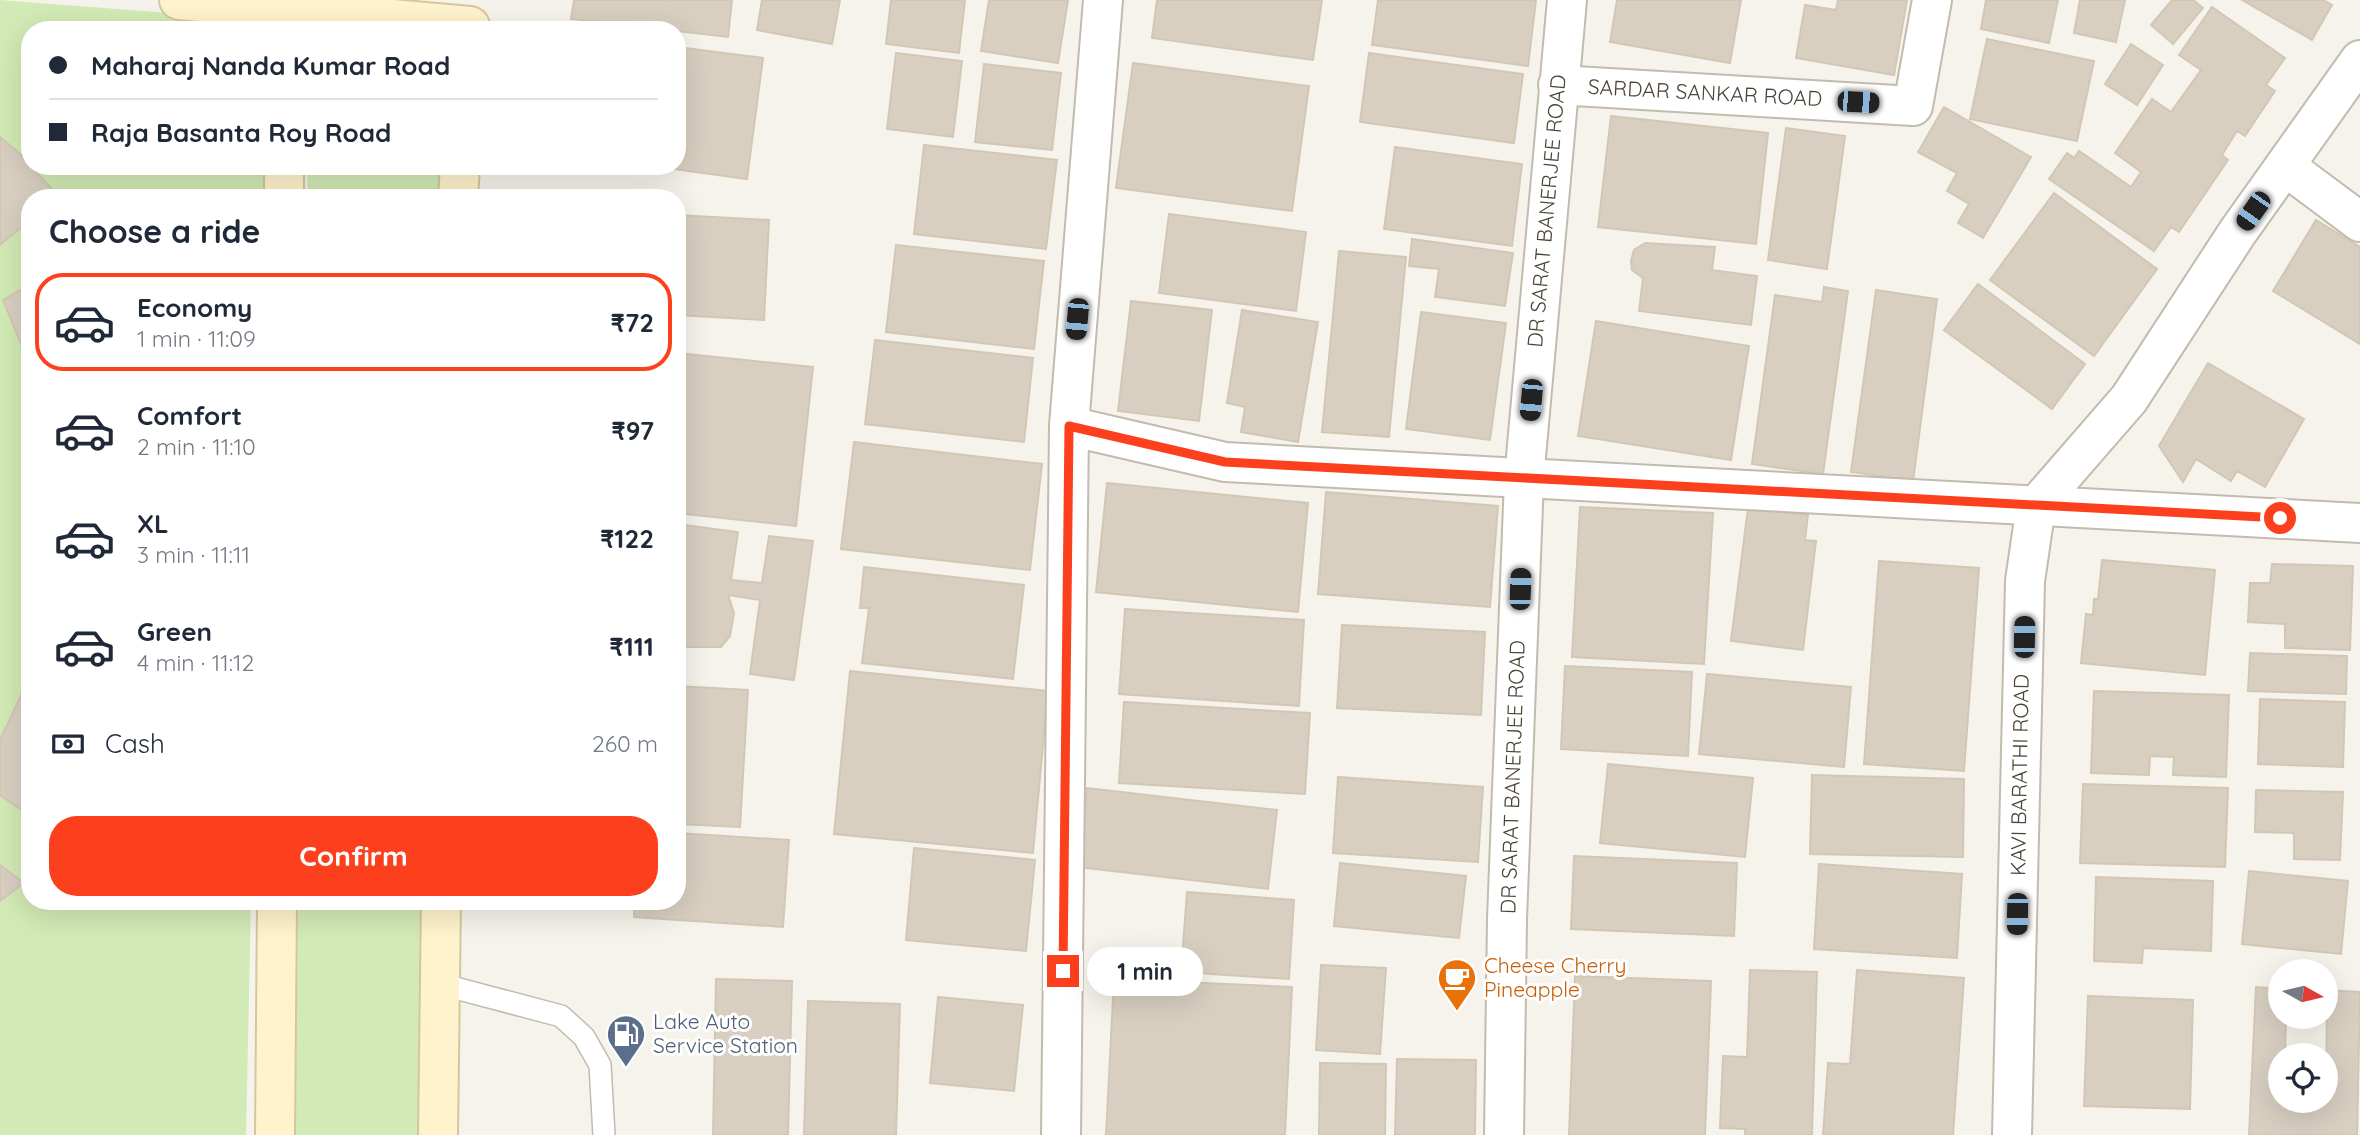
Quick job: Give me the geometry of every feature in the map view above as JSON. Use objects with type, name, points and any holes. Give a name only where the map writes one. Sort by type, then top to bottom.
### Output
[{"type":"street","points":[[179,0],[286,13],[470,19]]},
{"type":"street","points":[[1061,1135],[1069,426],[1103,0]]},
{"type":"street","name":"DR SARAT BANERJEE ROAD","points":[[1504,1135],[1507,919],[1524,479],[1567,0]]},
{"type":"street","name":"SARDAR SANKAR ROAD","points":[[1558,85],[1913,106],[1932,0]]},
{"type":"street","points":[[2036,506],[2129,399],[2285,166],[2360,60]]},
{"type":"street","points":[[2285,166],[2360,222]]},
{"type":"street","points":[[1069,426],[1225,462],[2360,523]]},
{"type":"street","name":"KAVI BARATHI ROAD","points":[[2012,1135],[2025,581],[2036,506]]},
{"type":"street","points":[[275,1135],[277,910]]},
{"type":"street","points":[[438,1135],[441,910]]},
{"type":"lane","points":[[440,984],[561,1016],[584,1037],[600,1065],[604,1135]]},
{"type":"green space","points":[[0,0],[272,21],[21,21],[21,175],[269,175],[268,189],[21,189],[21,910],[251,910],[246,1135],[0,1135]]},
{"type":"green space","points":[[307,175],[446,175],[446,189],[308,189]]},
{"type":"green space","points":[[298,910],[430,910],[427,1135],[285,1135]]},
{"type":"building","points":[[574,0],[732,0],[728,37],[686,32],[686,21],[571,19]]},
{"type":"building","points":[[762,0],[840,0],[832,44],[757,30]]},
{"type":"building","points":[[891,0],[965,0],[959,53],[886,44]]},
{"type":"building","points":[[989,0],[1068,0],[1058,63],[981,51]]},
{"type":"building","points":[[1157,0],[1322,0],[1313,60],[1152,38]]},
{"type":"building","points":[[1378,0],[1536,0],[1528,66],[1372,45]]},
{"type":"building","points":[[1617,0],[1741,0],[1730,63],[1610,42]]},
{"type":"building","points":[[1838,0],[1907,0],[1894,75],[1796,58],[1805,5],[1836,10]]},
{"type":"building","points":[[1986,0],[2058,0],[2049,43],[1981,29]]},
{"type":"building","points":[[2080,0],[2125,0],[2116,42],[2074,33]]},
{"type":"building","points":[[2172,0],[2193,0],[2203,8],[2173,44],[2151,25]]},
{"type":"building","points":[[2242,0],[2323,0],[2332,5],[2312,40]]},
{"type":"building","points":[[2212,7],[2285,58],[2266,85],[2275,91],[2245,136],[2237,131],[2222,155],[2228,160],[2179,232],[2171,227],[2154,251],[2049,179],[2067,153],[2074,158],[2079,151],[2131,187],[2141,172],[2115,153],[2152,99],[2171,112],[2201,70],[2179,55]]},
{"type":"building","points":[[1987,39],[2094,61],[2077,141],[1970,119]]},
{"type":"building","points":[[2131,44],[2163,65],[2137,105],[2105,84]]},
{"type":"building","points":[[686,48],[763,58],[747,179],[686,171]]},
{"type":"building","points":[[896,53],[962,61],[953,137],[887,129]]},
{"type":"building","points":[[1369,53],[1523,74],[1514,143],[1360,122]]},
{"type":"building","points":[[1133,63],[1309,86],[1292,211],[1116,188]]},
{"type":"building","points":[[984,64],[1061,73],[1052,150],[975,142]]},
{"type":"building","points":[[1944,107],[2031,157],[1983,238],[1958,223],[1969,204],[1947,191],[1957,173],[1918,152]]},
{"type":"building","points":[[1611,116],[1768,133],[1756,244],[1598,227]]},
{"type":"building","points":[[1786,128],[1845,136],[1827,269],[1768,260]]},
{"type":"building","points":[[0,137],[21,155],[21,175],[39,175],[52,189],[21,189],[21,228],[0,245]]},
{"type":"building","points":[[924,145],[1057,160],[1046,249],[914,234]]},
{"type":"building","points":[[1395,147],[1522,164],[1512,246],[1384,229]]},
{"type":"building","points":[[2054,193],[2157,269],[2094,356],[1990,280]]},
{"type":"building","points":[[1169,214],[1306,232],[1296,311],[1159,293]]},
{"type":"building","points":[[686,215],[769,220],[764,320],[686,316]]},
{"type":"building","points":[[2316,220],[2360,247],[2360,344],[2273,291]]},
{"type":"building","points":[[1412,239],[1513,253],[1505,306],[1435,297],[1439,269],[1409,266]]},
{"type":"building","points":[[1645,243],[1715,247],[1712,270],[1757,276],[1751,325],[1639,311],[1643,278],[1632,270],[1631,261],[1634,250]]},
{"type":"building","points":[[896,245],[1044,261],[1034,349],[886,332]]},
{"type":"building","points":[[1339,251],[1406,257],[1389,437],[1322,432]]},
{"type":"building","points":[[1978,284],[2085,364],[2052,409],[1944,330]]},
{"type":"building","points":[[1824,287],[1848,291],[1823,474],[1752,464],[1775,295],[1822,302]]},
{"type":"building","points":[[21,290],[21,344],[3,300]]},
{"type":"building","points":[[1876,290],[1937,299],[1913,481],[1851,472]]},
{"type":"building","points":[[1131,301],[1212,310],[1199,421],[1118,411]]},
{"type":"building","points":[[1242,310],[1318,322],[1298,442],[1241,432],[1245,407],[1227,403]]},
{"type":"building","points":[[1421,312],[1506,323],[1490,440],[1406,429]]},
{"type":"building","points":[[1596,321],[1749,346],[1731,460],[1578,436]]},
{"type":"building","points":[[875,340],[1033,358],[1024,442],[865,424]]},
{"type":"building","points":[[686,354],[813,367],[796,526],[686,514]]},
{"type":"building","points":[[2208,363],[2304,419],[2265,487],[2237,471],[2231,481],[2196,459],[2183,482],[2159,446]]},
{"type":"building","points":[[854,442],[1042,464],[1030,570],[841,549]]},
{"type":"building","points":[[1107,483],[1308,503],[1298,612],[1096,592]]},
{"type":"building","points":[[1326,492],[1498,506],[1490,607],[1318,594]]},
{"type":"building","points":[[1580,507],[1713,513],[1704,664],[1572,657]]},
{"type":"building","points":[[1748,508],[1808,515],[1805,540],[1816,541],[1803,650],[1731,641]]},
{"type":"building","points":[[686,525],[738,532],[731,580],[762,583],[769,536],[813,541],[794,680],[750,674],[760,600],[728,595],[734,613],[730,636],[721,647],[686,647]]},
{"type":"building","points":[[2102,560],[2215,570],[2205,675],[2081,663],[2086,614],[2093,615],[2094,599],[2098,599]]},
{"type":"building","points":[[1879,561],[1979,568],[1964,771],[1864,764]]},
{"type":"building","points":[[2272,564],[2353,566],[2350,650],[2285,648],[2285,624],[2248,622],[2250,583],[2270,583]]},
{"type":"building","points":[[864,567],[1024,585],[1013,679],[862,663],[869,608],[860,608]]},
{"type":"building","points":[[1125,609],[1304,620],[1299,706],[1119,694]]},
{"type":"building","points":[[1342,625],[1485,632],[1481,715],[1337,708]]},
{"type":"building","points":[[2250,653],[2347,656],[2346,694],[2248,691]]},
{"type":"building","points":[[1565,666],[1692,672],[1688,756],[1561,749]]},
{"type":"building","points":[[850,671],[1048,691],[1033,853],[834,834]]},
{"type":"building","points":[[1707,674],[1851,687],[1844,767],[1699,754]]},
{"type":"building","points":[[686,687],[748,690],[740,827],[686,824]]},
{"type":"building","points":[[2094,691],[2229,695],[2226,777],[2173,775],[2174,757],[2150,756],[2149,775],[2091,773]]},
{"type":"building","points":[[21,695],[21,810],[0,795],[0,740]]},
{"type":"building","points":[[2260,699],[2345,702],[2343,767],[2258,764]]},
{"type":"building","points":[[1124,702],[1310,713],[1305,794],[1119,783]]},
{"type":"building","points":[[1608,764],[1753,778],[1745,857],[1600,843]]},
{"type":"building","points":[[1812,775],[1964,779],[1963,857],[1810,854]]},
{"type":"building","points":[[1338,777],[1483,787],[1478,862],[1333,853]]},
{"type":"building","points":[[2083,784],[2228,788],[2225,867],[2080,863]]},
{"type":"building","points":[[1087,788],[1277,810],[1268,889],[1078,867]]},
{"type":"building","points":[[2256,790],[2343,792],[2340,860],[2294,859],[2294,833],[2255,832]]},
{"type":"building","points":[[686,834],[789,840],[783,927],[634,917],[634,910],[686,910]]},
{"type":"building","points":[[914,848],[1035,860],[1026,951],[906,940]]},
{"type":"building","points":[[1574,856],[1737,863],[1734,936],[1571,929]]},
{"type":"building","points":[[1340,863],[1466,876],[1459,938],[1334,926]]},
{"type":"building","points":[[1819,864],[1962,874],[1957,958],[1814,949]]},
{"type":"building","points":[[0,865],[21,881],[21,885],[0,901]]},
{"type":"building","points":[[2249,871],[2348,881],[2341,954],[2242,944]]},
{"type":"building","points":[[2096,877],[2213,881],[2211,951],[2143,948],[2142,963],[2094,961]]},
{"type":"building","points":[[1187,892],[1294,900],[1289,979],[1181,972]]},
{"type":"building","points":[[1321,965],[1386,968],[1380,1054],[1316,1050]]},
{"type":"building","points":[[1750,970],[1817,972],[1812,1135],[1745,1135],[1745,1129],[1720,1128],[1723,1056],[1747,1057]]},
{"type":"building","points":[[1857,970],[1964,978],[1953,1135],[1823,1135],[1828,1063],[1850,1064]]},
{"type":"building","points":[[1575,976],[1711,981],[1705,1135],[1569,1135]]},
{"type":"building","points":[[716,979],[792,981],[788,1135],[713,1135]]},
{"type":"building","points":[[1114,979],[1292,987],[1285,1135],[1106,1135]]},
{"type":"building","points":[[2256,987],[2268,988],[2268,1029],[2286,1029],[2285,1043],[2268,1043],[2268,1113],[2338,1113],[2338,1043],[2327,1043],[2327,1029],[2338,1029],[2338,991],[2360,992],[2357,1135],[2249,1135]]},
{"type":"building","points":[[2088,996],[2193,1000],[2190,1109],[2084,1106]]},
{"type":"building","points":[[938,997],[1023,1005],[1014,1091],[930,1083]]},
{"type":"building","points":[[808,1001],[900,1004],[896,1135],[804,1135]]},
{"type":"building","points":[[1397,1059],[1476,1060],[1475,1135],[1395,1135]]},
{"type":"building","points":[[1320,1063],[1386,1064],[1385,1135],[1319,1135]]},
{"type":"place","name":"Cheese Cherry Pineapple","points":[[1457,1012]]},
{"type":"place","name":"Lake Auto Service Station","points":[[626,1068]]},
{"type":"route","points":[[1063,971],[1069,426],[1225,462],[2280,518]]}]
